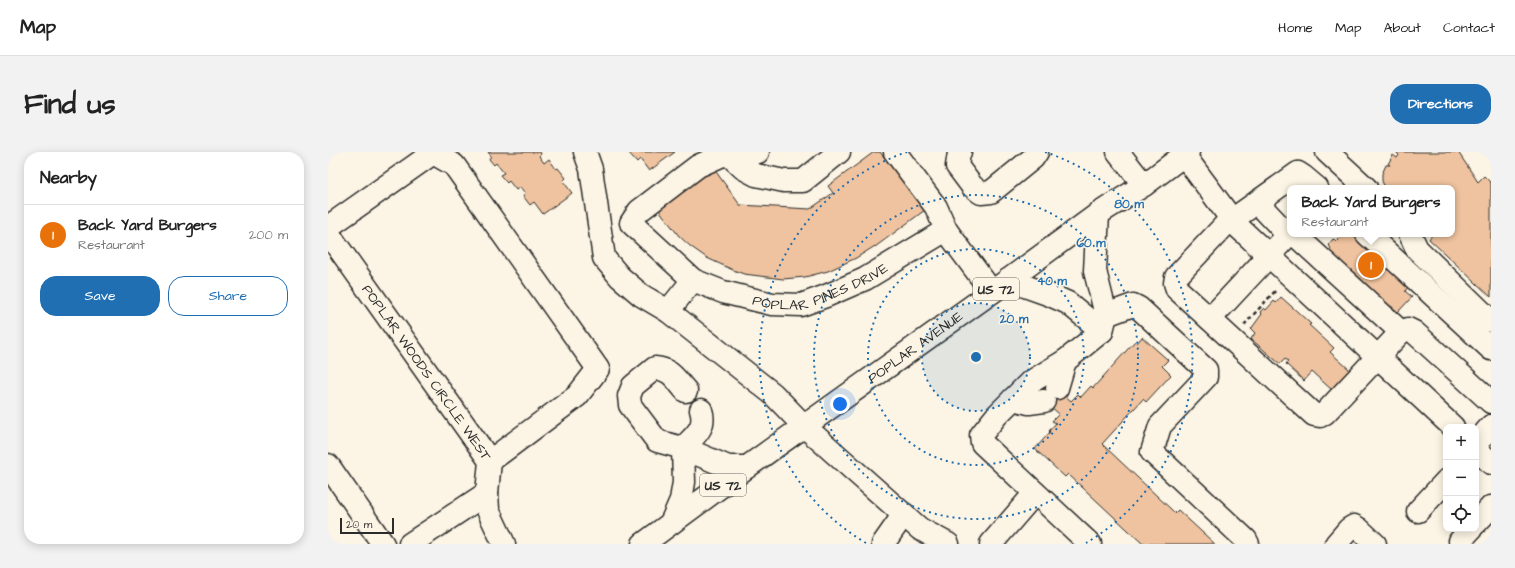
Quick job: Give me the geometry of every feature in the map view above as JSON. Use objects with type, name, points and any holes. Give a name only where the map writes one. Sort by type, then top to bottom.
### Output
[{"type":"street","points":[[585,152],[591,169],[604,258],[620,277],[642,295],[668,311],[773,394],[804,426],[920,529],[940,542]]},
{"type":"street","points":[[727,153],[758,152]]},
{"type":"street","points":[[727,153],[743,168],[756,175],[784,181],[803,181],[839,152]]},
{"type":"street","points":[[895,152],[936,207],[946,230],[1000,286],[1050,295],[1104,323]]},
{"type":"street","points":[[960,152],[957,166],[972,186],[981,193],[991,192],[1033,158],[1037,152]]},
{"type":"street","points":[[1118,152],[1144,185]]},
{"type":"street","points":[[1327,152],[1363,185]]},
{"type":"street","points":[[328,227],[433,153],[454,165],[598,369],[578,396],[490,461]]},
{"type":"street","name":"POPLAR PINES DRIVE","points":[[727,153],[698,166],[639,212],[631,223],[693,280],[723,292],[772,304],[801,305],[865,279],[946,230]]},
{"type":"street","points":[[1186,154],[1232,220],[1450,424]]},
{"type":"street","name":"POPLAR AVENUE","points":[[643,544],[747,467],[1098,214],[1144,185],[1186,154]]},
{"type":"street","points":[[1313,185],[1298,173],[1224,226],[1176,277],[1175,283],[1177,289],[1314,415],[1320,416],[1325,413],[1377,356],[1401,332],[1408,329],[1414,332],[1491,402]]},
{"type":"street","points":[[1257,202],[1287,230]]},
{"type":"street","points":[[1098,214],[1095,271],[1104,323]]},
{"type":"street","name":"POPLAR WOODS CIRCLE WEST","points":[[328,233],[490,461],[487,493],[488,510],[504,544]]},
{"type":"street","points":[[1210,319],[1269,255],[1288,237]]},
{"type":"street","points":[[1294,237],[1401,332]]},
{"type":"street","points":[[1370,237],[1491,349]]},
{"type":"street","points":[[1411,237],[1416,249],[1491,321]]},
{"type":"street","points":[[668,311],[693,280]]},
{"type":"street","points":[[1090,544],[982,443],[981,435],[1029,383],[1065,361],[1104,323],[1133,305],[1139,308],[1206,370],[1206,377],[1160,426],[1152,452],[1246,540],[1248,544]]},
{"type":"street","points":[[1013,399],[1029,403],[1050,394],[1065,361]]},
{"type":"street","points":[[686,391],[664,368],[655,368],[633,386],[629,396],[630,405],[657,441],[683,448],[728,467],[747,467]]},
{"type":"street","points":[[671,523],[681,500],[684,482],[683,448],[701,428],[704,419],[701,410]]},
{"type":"street","points":[[1479,440],[1491,426]]},
{"type":"street","points":[[1479,452],[1491,463]]},
{"type":"street","points":[[328,465],[383,544]]},
{"type":"street","points":[[1418,511],[1443,484]]},
{"type":"street","points":[[410,544],[487,493]]},
{"type":"street","points":[[991,544],[1035,493]]},
{"type":"street","points":[[1479,520],[1491,507]]},
{"type":"street","points":[[883,544],[904,514]]},
{"type":"street","points":[[1336,544],[1349,529],[1354,526],[1375,544]]},
{"type":"path","points":[[1231,338],[1282,285]]},
{"type":"building","points":[[488,152],[540,152],[541,154],[539,156],[544,163],[549,159],[556,169],[558,168],[566,178],[563,181],[572,193],[543,214],[534,202],[530,205],[523,196],[525,193],[520,187],[516,190],[509,181],[507,183],[500,175],[504,173],[496,163],[494,165],[489,159],[491,156]]},
{"type":"building","points":[[675,152],[649,171],[640,159],[637,162],[629,153]]},
{"type":"building","points":[[874,152],[880,152],[925,210],[875,247],[828,271],[805,277],[783,279],[744,274],[707,258],[690,246],[679,236],[659,210],[714,169],[740,205],[810,209],[833,193],[828,186]]},
{"type":"building","points":[[1396,152],[1458,152],[1478,182],[1484,176],[1491,183],[1491,297],[1429,239],[1430,237],[1455,237],[1455,185],[1384,185],[1382,174],[1386,165],[1390,165],[1388,164],[1393,155],[1397,158],[1399,155]]},
{"type":"building","points":[[1341,237],[1358,237],[1410,285],[1405,291],[1412,297],[1398,312],[1391,306],[1390,307],[1371,289],[1369,291],[1360,283],[1362,281],[1329,251],[1331,248],[1328,245],[1333,239],[1336,242]]},
{"type":"building","points":[[1281,297],[1311,324],[1309,325],[1334,348],[1330,352],[1350,370],[1332,390],[1312,372],[1304,381],[1286,364],[1288,361],[1285,359],[1280,364],[1251,339],[1255,333],[1251,329],[1262,314],[1260,312],[1264,308],[1266,310],[1274,301],[1276,303]]},
{"type":"building","points":[[1142,337],[1168,360],[1162,366],[1171,375],[1146,402],[1143,399],[1102,444],[1175,513],[1178,510],[1215,544],[1143,544],[1068,474],[1065,477],[1035,449],[1050,432],[1049,431],[1056,423],[1052,421],[1059,414],[1037,394],[1049,381],[1071,401],[1078,394],[1081,397],[1091,386],[1093,388],[1135,341],[1137,343]]},
{"type":"place","name":"Back Yard Burgers","points":[[1371,265]]}]
